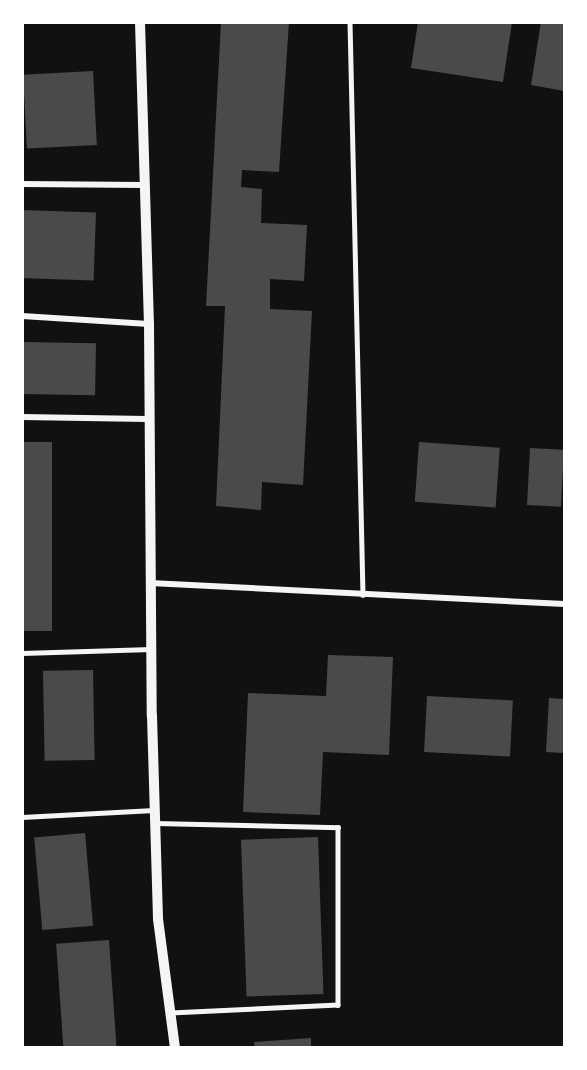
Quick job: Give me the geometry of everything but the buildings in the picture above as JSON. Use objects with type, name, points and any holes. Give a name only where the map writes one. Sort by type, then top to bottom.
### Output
[{"type":"street","points":[[140,22],[149,324],[147,418],[154,810],[158,919],[175,1047]]},
{"type":"street","points":[[22,184],[145,185]]},
{"type":"street","points":[[22,316],[149,324]]},
{"type":"street","points":[[22,417],[147,418]]},
{"type":"street","points":[[150,583],[564,604]]},
{"type":"lane","points":[[350,22],[363,595]]},
{"type":"lane","points":[[22,653],[151,649]]},
{"type":"lane","points":[[22,817],[154,810]]},
{"type":"lane","points":[[155,823],[338,827],[338,1005],[170,1013]]}]
